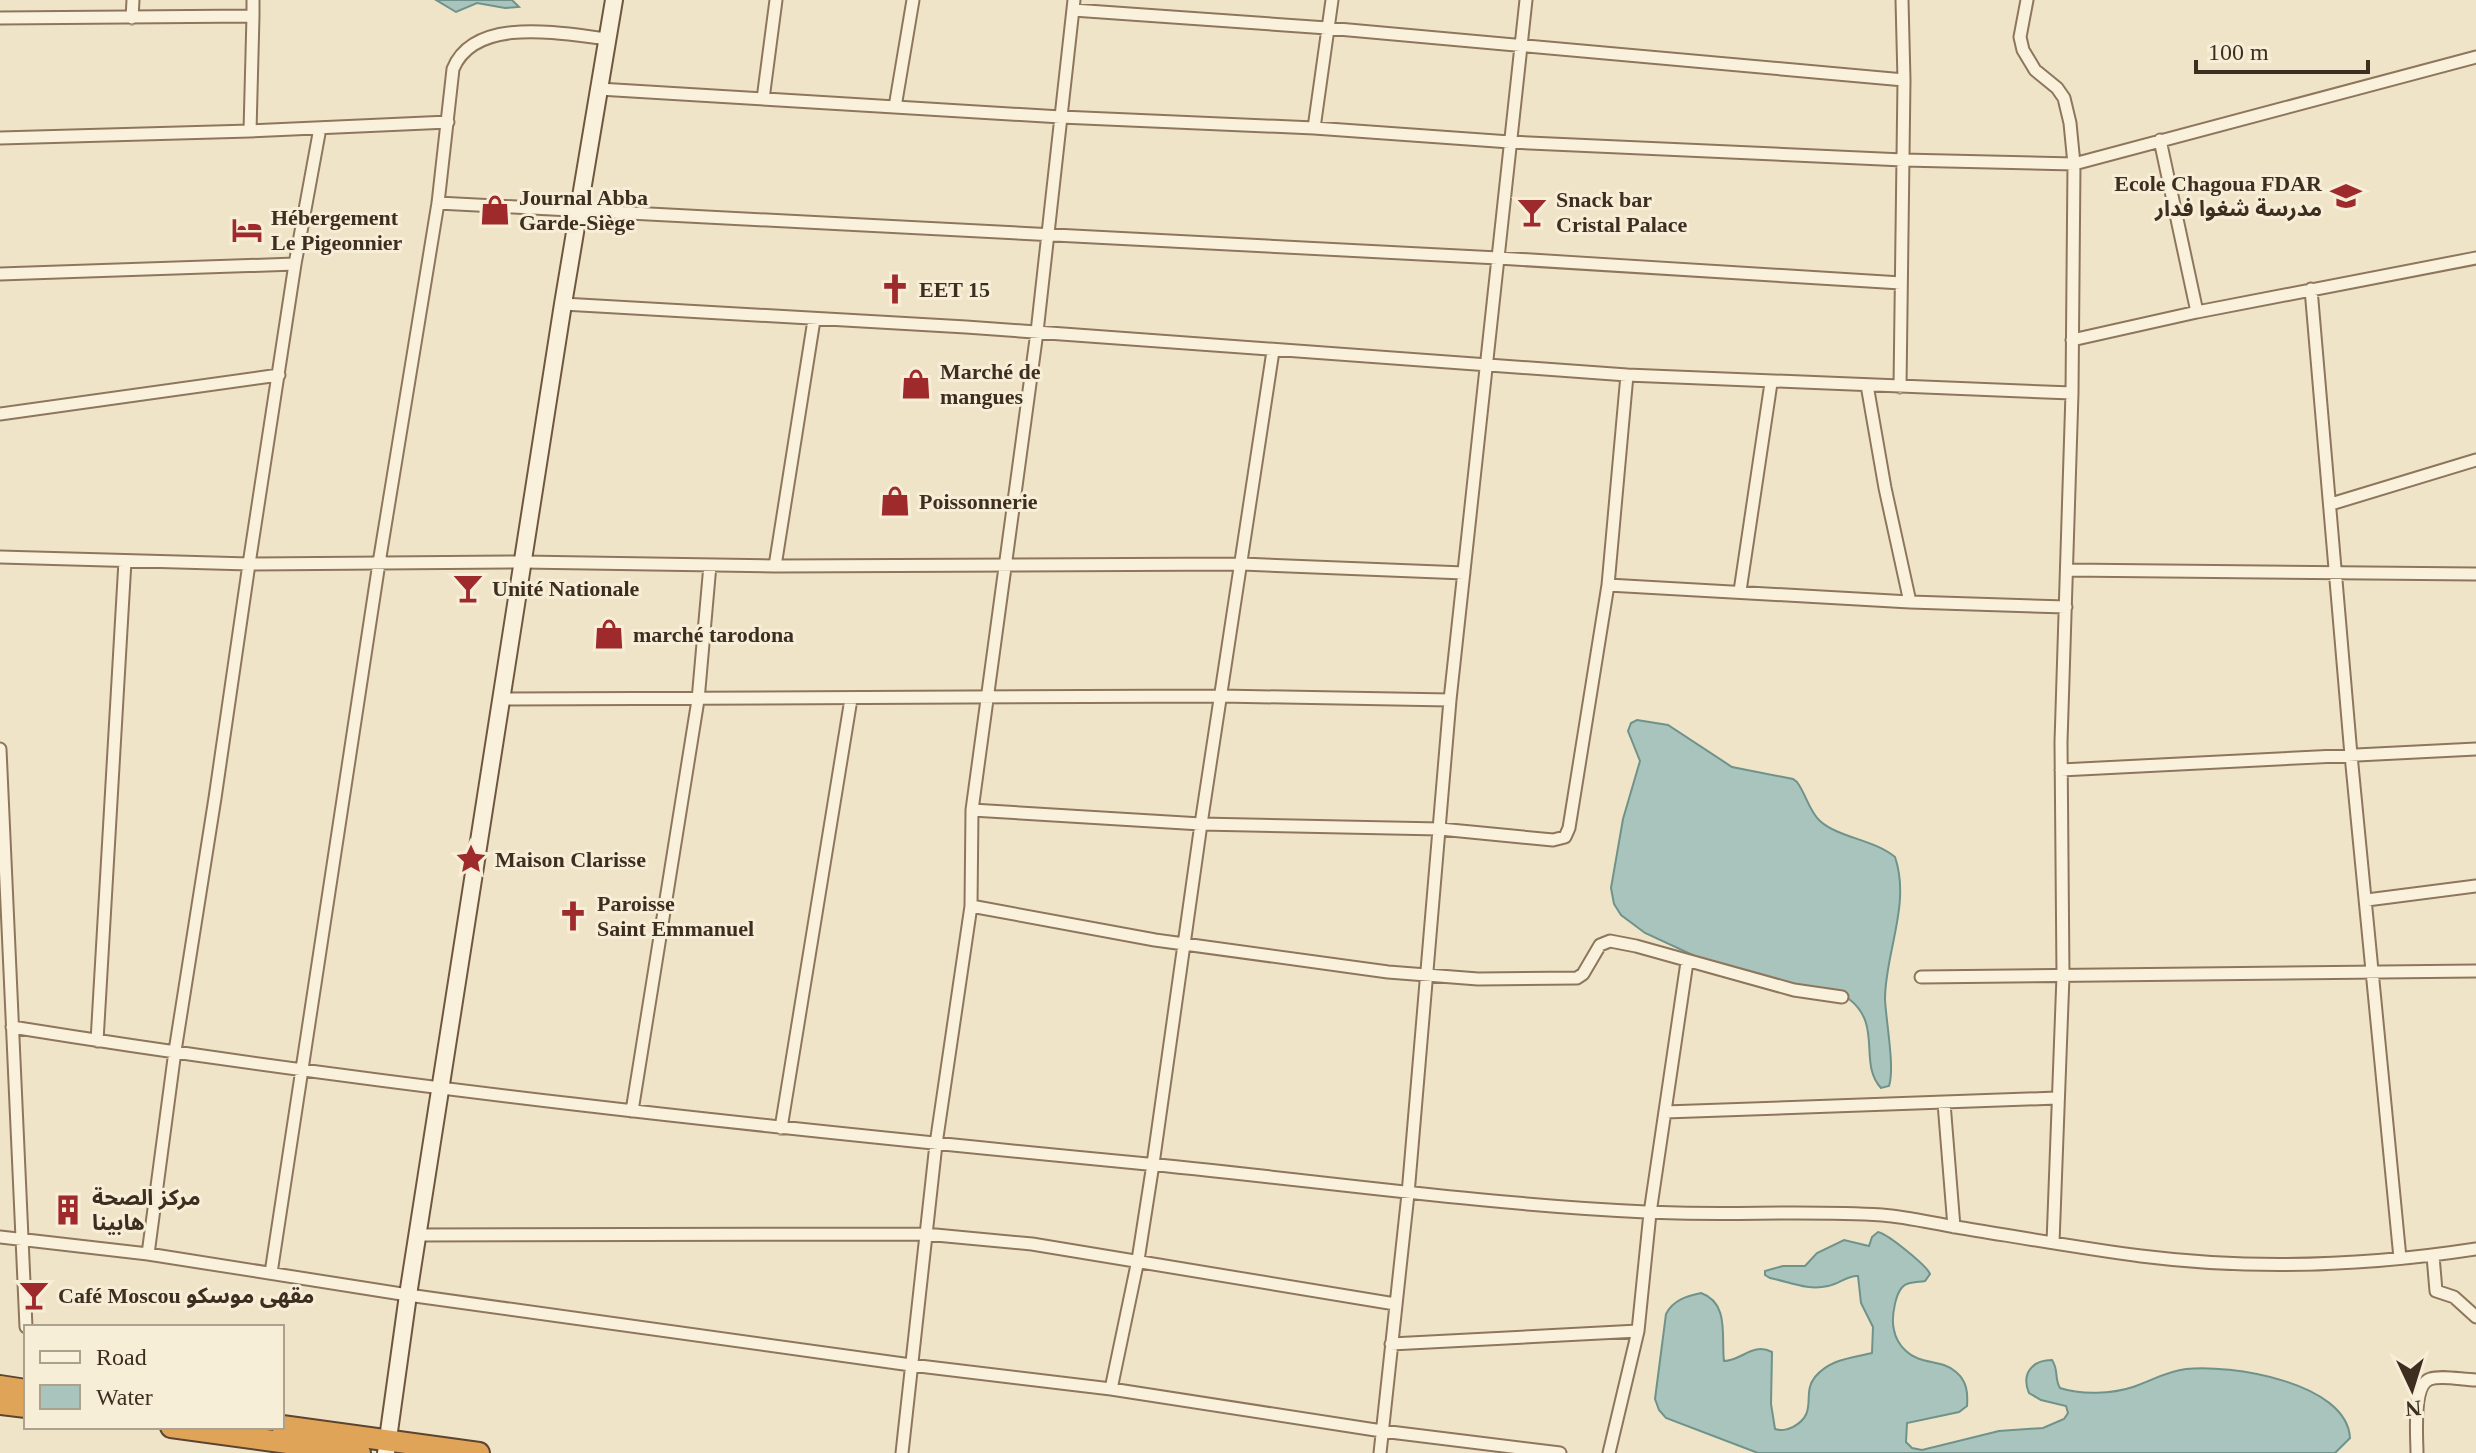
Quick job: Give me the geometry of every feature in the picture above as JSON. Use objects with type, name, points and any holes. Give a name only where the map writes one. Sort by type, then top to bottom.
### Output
[{"type":"highway","points":[[5,1396],[24,1406]]},
{"type":"highway","points":[[284,1426],[387,1447],[479,1453]]},
{"type":"highway","points":[[184,1429],[360,1453]]},
{"type":"street","points":[[132,18],[133,0]]},
{"type":"street","points":[[250,131],[253,0]]},
{"type":"street","points":[[387,1447],[563,304],[614,0]]},
{"type":"street","points":[[763,99],[776,0]]},
{"type":"street","points":[[895,107],[913,0]]},
{"type":"street","points":[[1314,128],[1332,0]]},
{"type":"street","points":[[1380,1453],[1429,977],[1450,700],[1526,0]]},
{"type":"street","points":[[1900,387],[1904,80],[1902,0]]},
{"type":"street","points":[[2027,0],[2020,37],[2023,50],[2035,70],[2064,98],[2074,164],[2072,393],[2061,770],[2063,976],[2053,1243]]},
{"type":"street","points":[[902,1453],[936,1144],[971,906],[972,810],[1037,332],[1074,5],[1520,48],[1904,80]]},
{"type":"street","points":[[0,18],[253,16]]},
{"type":"street","points":[[271,1273],[379,563],[438,203],[453,69],[457,57],[497,35],[539,32],[608,39]]},
{"type":"street","points":[[599,89],[1061,117],[1314,128],[1510,142],[1903,160],[2074,164],[2476,57]]},
{"type":"street","points":[[0,138],[448,122]]},
{"type":"street","points":[[148,1254],[175,1051],[249,564],[295,264],[320,128]]},
{"type":"street","points":[[2160,140],[2197,312]]},
{"type":"street","points":[[438,203],[1498,258],[1901,283]]},
{"type":"street","points":[[2072,340],[2197,312],[2476,258]]},
{"type":"street","points":[[0,274],[295,264]]},
{"type":"street","points":[[2311,289],[2351,755],[2400,1258]]},
{"type":"street","points":[[563,304],[1037,332],[1627,375],[2072,393]]},
{"type":"street","points":[[775,566],[814,320]]},
{"type":"street","points":[[1111,1389],[1138,1260],[1153,1164],[1273,351]]},
{"type":"street","points":[[0,414],[279,375]]},
{"type":"street","points":[[972,810],[1201,824],[1440,829],[1553,840],[1565,837],[1569,828],[1608,585],[1627,375]]},
{"type":"street","points":[[1740,591],[1771,383]]},
{"type":"street","points":[[1867,385],[1910,602]]},
{"type":"street","points":[[2331,504],[2476,460]]},
{"type":"street","points":[[0,557],[249,564],[1242,564],[1464,573]]},
{"type":"street","points":[[97,1041],[125,561]]},
{"type":"street","points":[[632,1111],[698,700],[710,565]]},
{"type":"street","points":[[2067,570],[2476,574]]},
{"type":"street","points":[[1608,585],[1910,602],[2066,607]]},
{"type":"street","points":[[502,699],[1221,696],[1450,700]]},
{"type":"street","points":[[781,1128],[851,699]]},
{"type":"street","points":[[0,749],[26,1325]]},
{"type":"street","points":[[2061,770],[2476,749]]},
{"type":"street","points":[[2367,900],[2476,886]]},
{"type":"street","points":[[971,906],[1185,944],[1429,977],[1577,978],[1583,974],[1600,945],[1610,941],[1794,990],[1842,997]]},
{"type":"street","points":[[1609,1453],[1638,1331],[1650,1213],[1687,962]]},
{"type":"street","points":[[1921,977],[2476,971]]},
{"type":"street","points":[[12,1027],[441,1089],[1408,1194],[1650,1213],[1889,1215],[2145,1256],[2269,1265],[2433,1256],[2476,1249]]},
{"type":"street","points":[[1665,1112],[2057,1098]]},
{"type":"street","points":[[1944,1103],[1954,1227]]},
{"type":"street","points":[[418,1235],[925,1234],[1032,1244],[1395,1304]]},
{"type":"street","points":[[0,1237],[148,1254],[408,1295],[1560,1453]]},
{"type":"street","points":[[2433,1256],[2436,1291],[2454,1297],[2476,1317]]},
{"type":"street","points":[[1391,1344],[1638,1331]]},
{"type":"street","points":[[2417,1453],[2421,1385],[2430,1379],[2476,1380]]},
{"type":"water","points":[[436,0],[512,0],[519,7],[477,3],[456,12]]},
{"type":"water","points":[[1637,720],[1668,725],[1732,767],[1793,779],[1820,821],[1895,857],[1899,875],[1899,910],[1885,999],[1891,1056],[1889,1086],[1881,1088],[1874,1078],[1865,1020],[1849,999],[1725,970],[1645,933],[1621,915],[1614,904],[1611,888],[1623,819],[1640,761],[1628,731],[1631,723]]},
{"type":"water","points":[[1878,1232],[1907,1251],[1930,1274],[1925,1281],[1907,1284],[1899,1291],[1893,1319],[1898,1341],[1912,1355],[1956,1372],[1965,1383],[1967,1392],[1967,1406],[1959,1412],[1907,1423],[1906,1442],[1912,1448],[1922,1450],[1999,1431],[2043,1428],[2064,1419],[2068,1413],[2066,1406],[2041,1400],[2029,1393],[2027,1386],[2030,1369],[2039,1362],[2052,1360],[2060,1388],[2077,1392],[2116,1391],[2186,1369],[2229,1370],[2283,1381],[2308,1390],[2329,1403],[2344,1419],[2350,1438],[2335,1453],[1758,1453],[1666,1418],[1659,1410],[1655,1399],[1666,1314],[1676,1302],[1701,1293],[1710,1298],[1720,1313],[1724,1361],[1753,1350],[1772,1352],[1771,1404],[1775,1429],[1788,1429],[1801,1422],[1808,1410],[1809,1390],[1815,1377],[1834,1363],[1872,1353],[1873,1327],[1861,1303],[1858,1276],[1828,1286],[1813,1287],[1770,1278],[1765,1271],[1783,1266],[1805,1266],[1817,1253],[1844,1240],[1869,1246]]},
{"type":"place","name":"Ecole Chagoua FDAR مدرسة شغوا فدار","points":[[2346,196]]},
{"type":"place","name":"Journal Abba Garde-Siège","points":[[495,210]]},
{"type":"place","name":"Snack bar Cristal Palace","points":[[1532,212]]},
{"type":"place","name":"Hébergement Le Pigeonnier","points":[[247,230]]},
{"type":"place","name":"EET 15","points":[[895,289]]},
{"type":"place","name":"Marché de mangues","points":[[916,384]]},
{"type":"place","name":"Poissonnerie","points":[[895,501]]},
{"type":"place","name":"Unité Nationale","points":[[468,588]]},
{"type":"place","name":"marché tarodona","points":[[609,634]]},
{"type":"place","name":"Maison Clarisse","points":[[471,859]]},
{"type":"place","name":"Paroisse Saint Emmanuel","points":[[573,916]]},
{"type":"place","name":"مركز الصحة هابينا","points":[[68,1210]]},
{"type":"place","name":"Café Moscou مقهى موسكو","points":[[34,1295]]}]
